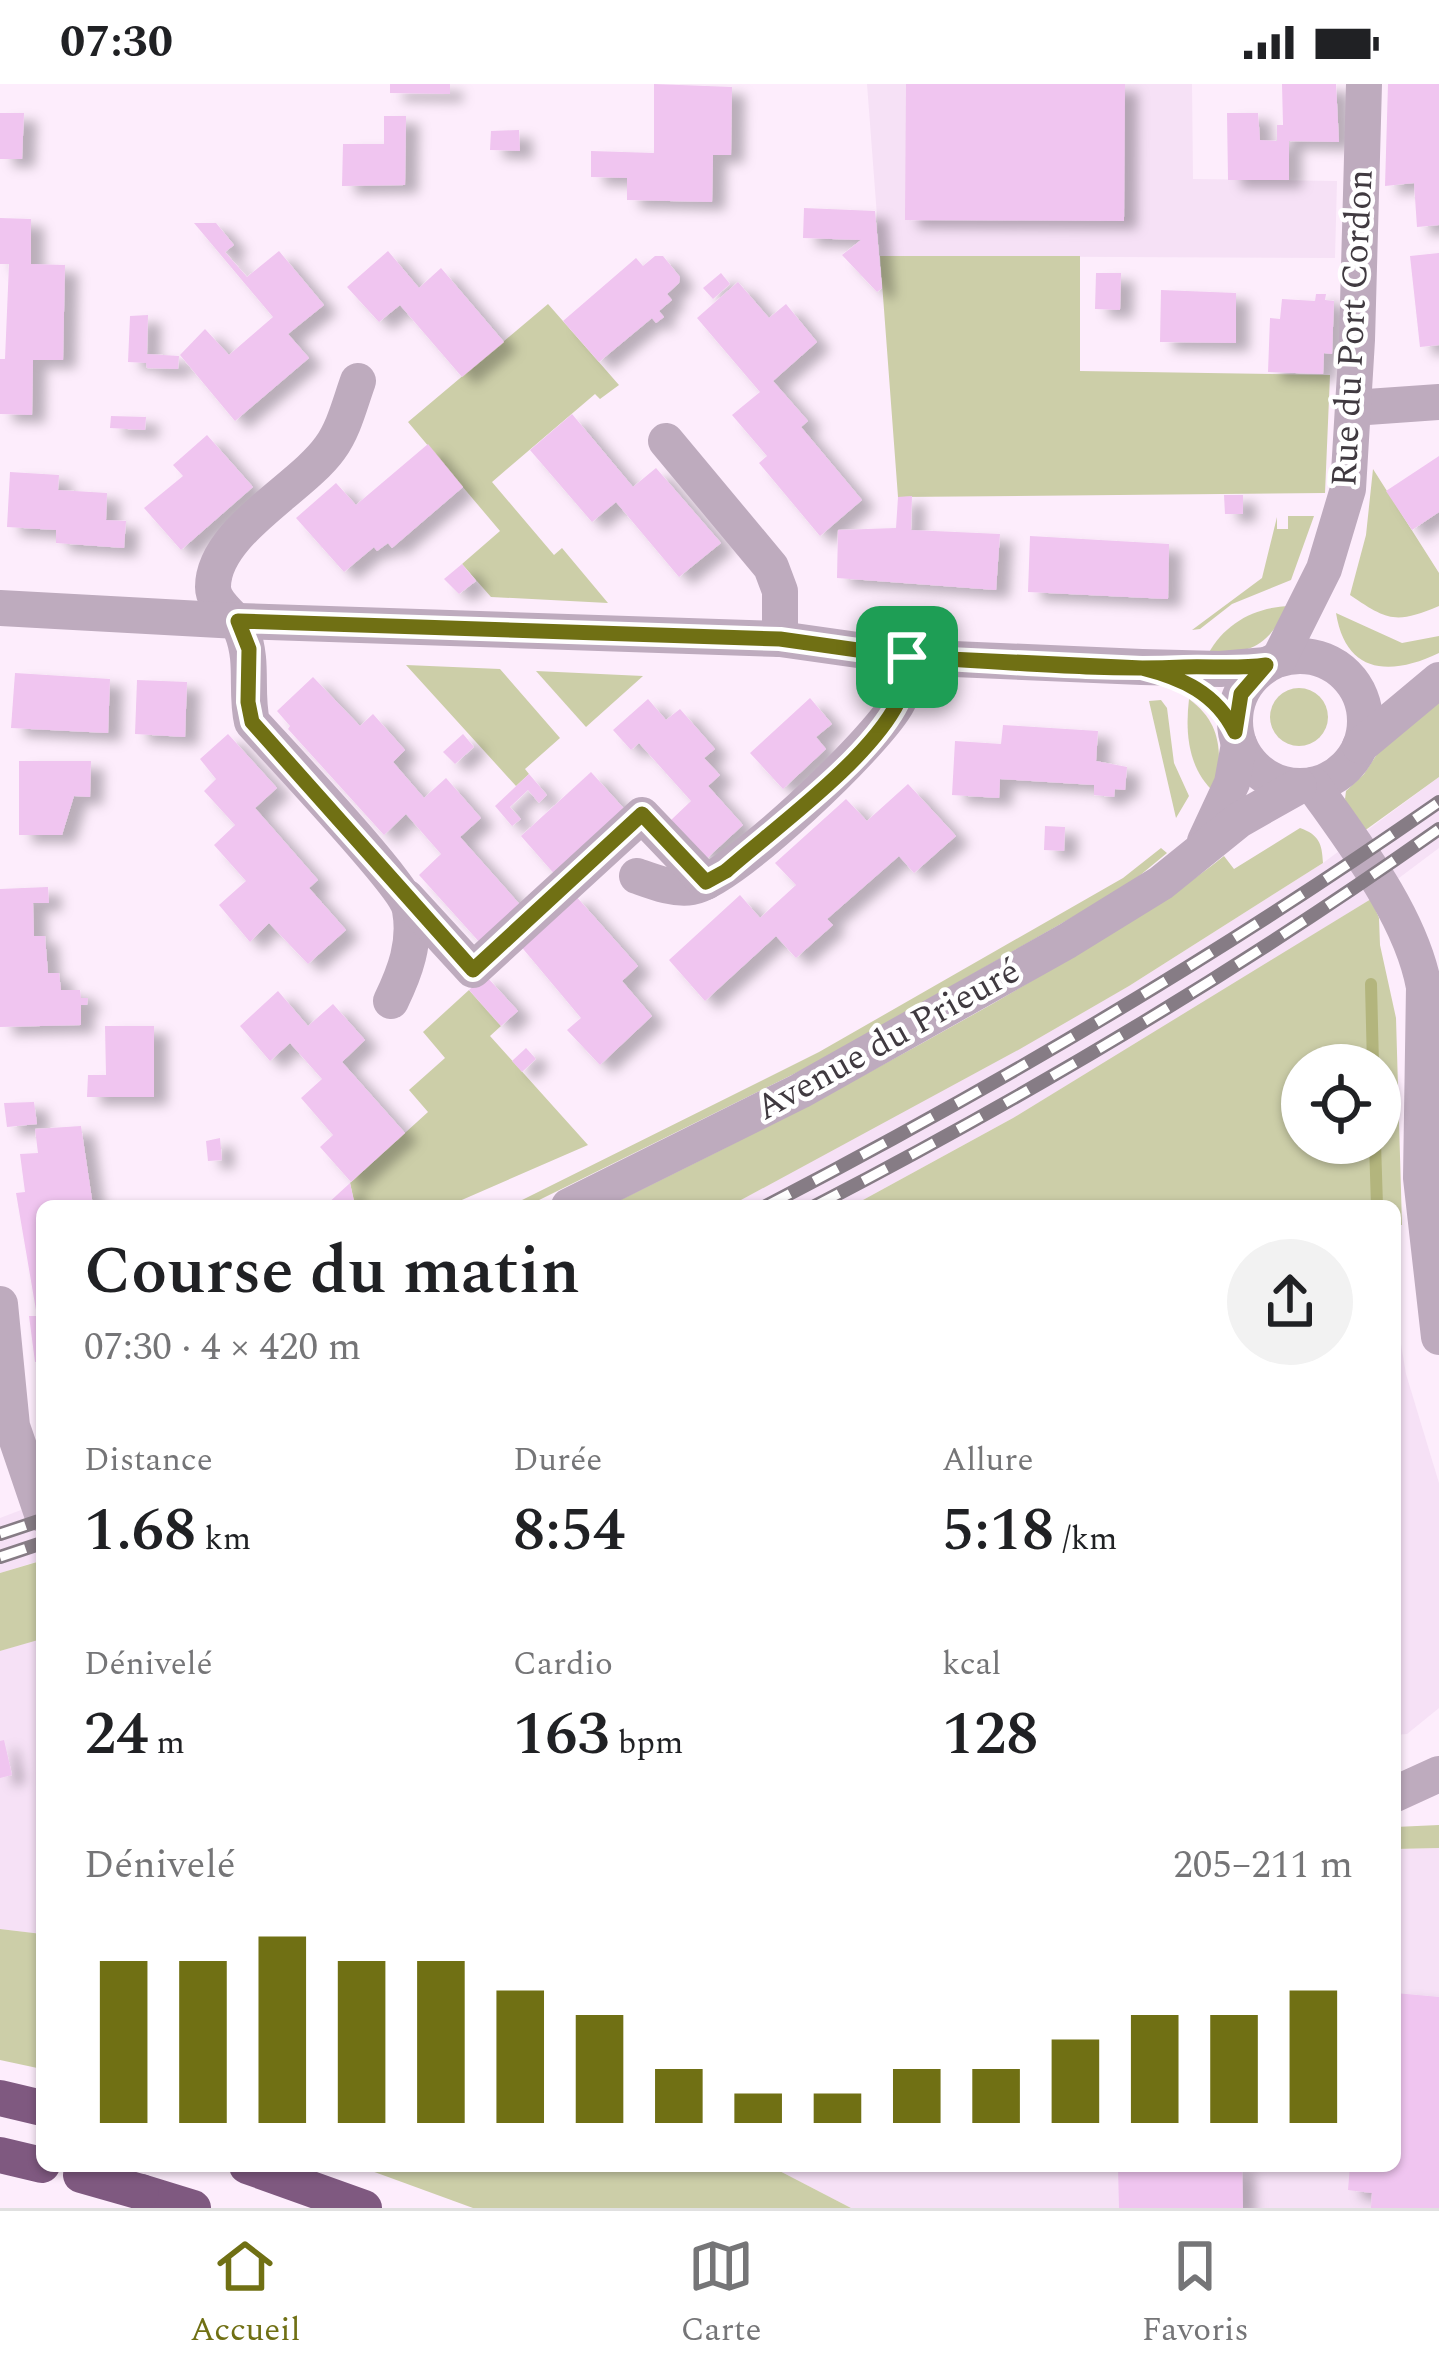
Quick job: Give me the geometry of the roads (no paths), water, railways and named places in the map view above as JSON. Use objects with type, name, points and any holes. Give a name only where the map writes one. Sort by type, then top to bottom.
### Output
[{"type":"highway","points":[[0,2098],[36,2107]]},
{"type":"highway","points":[[0,2155],[36,2162]]},
{"type":"highway","points":[[77,2172],[127,2200],[193,2208]]},
{"type":"highway","points":[[264,2172],[364,2208]]},
{"type":"street","name":"Rue du Port Cordon","points":[[1272,662],[1324,569],[1348,489],[1364,84]]},
{"type":"street","points":[[358,381],[331,446],[232,543],[212,583],[214,596],[238,621],[249,649],[252,722],[473,970],[642,814],[706,882]]},
{"type":"street","points":[[1353,408],[1439,402]]},
{"type":"street","points":[[666,441],[771,567],[780,591],[780,639]]},
{"type":"street","name":"Rue du Port Cordon","points":[[1324,569],[1322,603],[1337,668]]},
{"type":"street","points":[[1,608],[780,639],[907,657],[1142,668],[1220,669],[1304,656],[1391,681],[1439,676]]},
{"type":"street","points":[[638,876],[691,887],[726,871],[872,738],[900,699],[907,657]]},
{"type":"street","points":[[1237,738],[1241,694],[1272,662]]},
{"type":"street","points":[[1142,668],[1168,674],[1204,693],[1226,712],[1237,738],[1263,775],[1306,786],[1349,836],[1429,951],[1420,1084],[1424,1221],[1439,1337]]},
{"type":"street","points":[[1337,668],[1360,695],[1364,708],[1360,746]]},
{"type":"street","points":[[1306,786],[1346,766],[1360,746],[1439,676]]},
{"type":"street","name":"Avenue du Prieuré","points":[[1196,854],[1232,783],[1237,738]]},
{"type":"street","name":"Avenue du Prieuré","points":[[581,1200],[800,1091],[956,1005],[1161,884],[1273,798],[1306,786]]},
{"type":"street","points":[[392,1001],[411,944],[406,897]]},
{"type":"street","points":[[1,1314],[7,1376],[36,1492]]},
{"type":"street","points":[[1401,1795],[1439,1774]]},
{"type":"street","points":[[1401,1799],[1439,1802]]},
{"type":"waterway","points":[[1371,984],[1372,1044]]},
{"type":"waterway","points":[[1376,1164],[1377,1200]]},
{"type":"railway","points":[[777,1200],[1109,1015],[1439,802]]},
{"type":"railway","points":[[826,1200],[1134,1028],[1439,829]]},
{"type":"railway","points":[[0,1534],[36,1522]]},
{"type":"railway","points":[[0,1557],[36,1545]]}]
